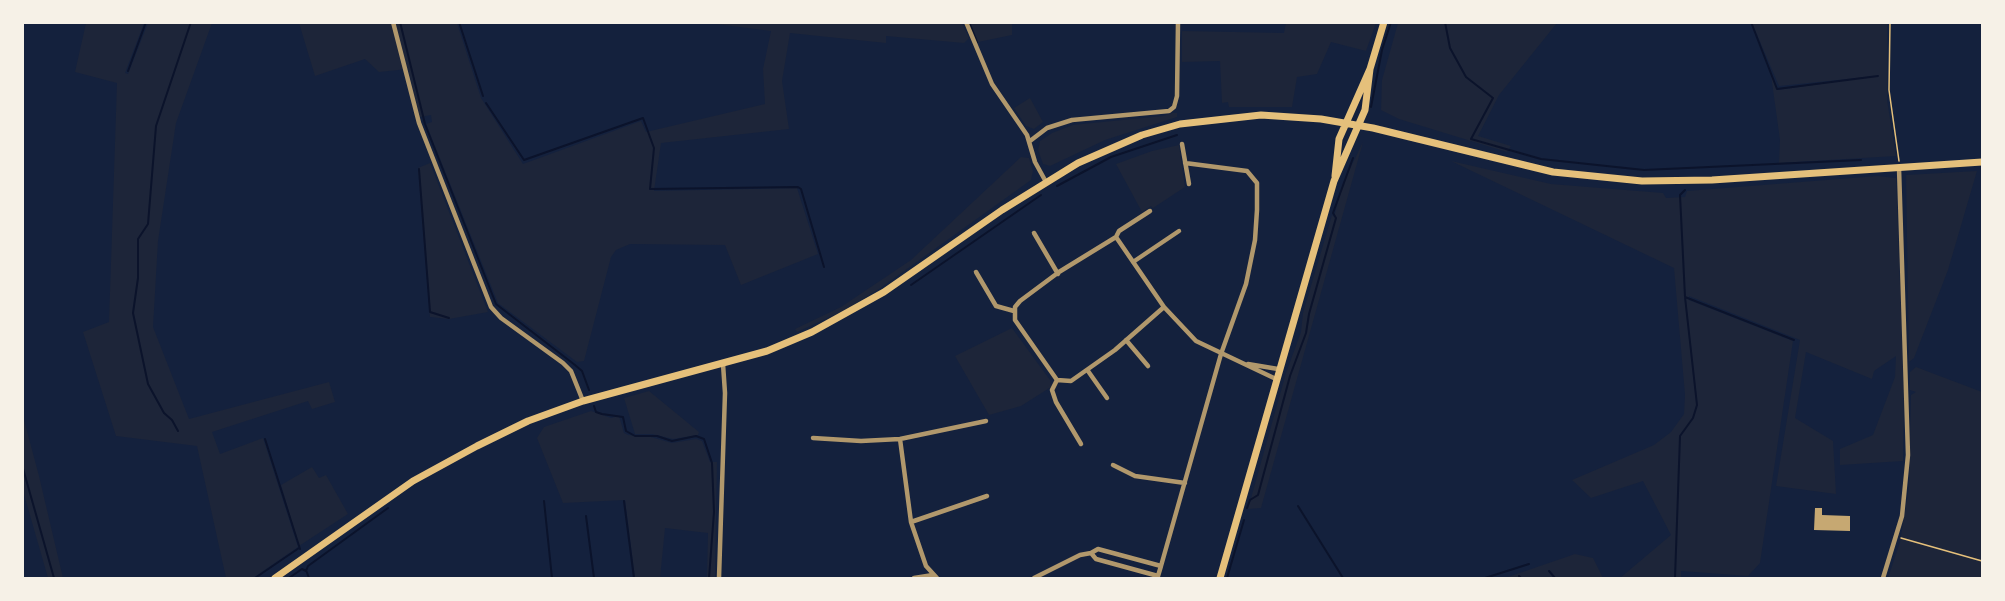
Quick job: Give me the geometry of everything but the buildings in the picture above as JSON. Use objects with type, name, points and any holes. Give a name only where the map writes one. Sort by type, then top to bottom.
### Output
[{"type":"main road","points":[[1334,181],[1339,139],[1370,69],[1384,22]]},
{"type":"main road","points":[[1220,579],[1278,369],[1334,181],[1365,110],[1370,69]]},
{"type":"main road","points":[[275,579],[413,481],[503,433],[583,401],[723,364],[788,343],[850,313],[1046,182],[1110,148],[1180,124],[1261,115],[1346,123],[1553,172],[1642,181],[1712,180],[1983,162]]},
{"type":"street","points":[[393,22],[419,123],[491,307],[501,318],[571,371],[583,401]]},
{"type":"street","points":[[966,22],[992,84],[1030,141],[1035,162],[1046,182]]},
{"type":"street","points":[[1030,141],[1047,128],[1072,120],[1169,111],[1178,96],[1178,22]]},
{"type":"street","points":[[1182,144],[1189,184]]},
{"type":"street","points":[[1091,553],[1096,559],[1158,576],[1221,354],[1244,293],[1252,262],[1257,183],[1247,171],[1185,163]]},
{"type":"street","points":[[1883,579],[1902,516],[1908,456],[1899,168]]},
{"type":"street","points":[[1057,380],[1023,333],[1015,320],[1014,311],[1020,301],[1116,237],[1119,231],[1149,210]]},
{"type":"street","points":[[1133,262],[1179,231]]},
{"type":"street","points":[[1034,233],[1058,274]]},
{"type":"street","points":[[1116,237],[1164,307],[1197,341],[1221,354],[1246,363],[1278,369]]},
{"type":"street","points":[[976,272],[996,306],[1014,311]]},
{"type":"street","points":[[1057,380],[1071,381],[1088,371],[1164,307]]},
{"type":"street","points":[[1126,340],[1148,366]]},
{"type":"street","points":[[1246,363],[1258,372],[1276,379]]},
{"type":"street","points":[[719,579],[725,393],[723,364]]},
{"type":"street","points":[[1088,371],[1107,398]]},
{"type":"street","points":[[1057,380],[1052,390],[1056,402],[1081,444]]},
{"type":"street","points":[[813,438],[861,441],[900,439],[987,421]]},
{"type":"street","points":[[900,439],[911,522],[926,566],[935,577]]},
{"type":"street","points":[[1113,465],[1135,476],[1185,483]]},
{"type":"street","points":[[911,522],[987,496]]},
{"type":"street","points":[[1034,579],[1080,555],[1098,549],[1161,566]]},
{"type":"street","points":[[914,579],[935,577]]},
{"type":"path","points":[[1890,22],[1889,90],[1899,168]]},
{"type":"path","points":[[1907,540],[1983,561]]},
{"type":"shaded area","points":[[86,23],[144,23],[125,73],[128,74],[148,23],[212,23],[176,123],[158,241],[153,327],[189,419],[329,382],[335,402],[312,409],[308,401],[212,432],[220,454],[263,438],[298,547],[253,578],[226,578],[197,446],[116,436],[83,332],[109,322],[117,83],[75,72]]},
{"type":"shaded area","points":[[299,23],[457,23],[481,98],[523,164],[641,121],[646,132],[765,104],[763,69],[771,31],[708,23],[962,23],[969,38],[964,43],[886,36],[886,43],[790,33],[782,81],[789,129],[661,143],[654,191],[797,188],[818,254],[741,285],[725,245],[630,244],[616,250],[611,257],[584,361],[577,362],[498,303],[426,124],[432,122],[431,115],[420,117],[408,69],[379,72],[365,59],[315,76]]},
{"type":"shaded area","points":[[970,23],[1012,23],[1012,35],[978,42]]},
{"type":"shaded area","points":[[1286,23],[1376,23],[1366,51],[1331,42],[1317,74],[1297,77],[1292,107],[1229,107],[1228,102],[1222,103],[1220,61],[1182,62],[1182,31],[1284,33]]},
{"type":"shaded area","points":[[1398,23],[1557,23],[1499,95],[1478,136],[1511,146],[1507,152],[1399,119],[1381,110],[1382,80]]},
{"type":"shaded area","points":[[1752,23],[1887,23],[1887,100],[1896,156],[1779,163],[1780,140],[1770,68],[1777,90],[1877,76],[1779,86]]},
{"type":"shaded area","points":[[1030,98],[1043,122],[1034,129],[1026,126],[1014,108]]},
{"type":"shaded area","points":[[1177,113],[1177,117],[1105,140],[1050,166],[1043,164],[1038,150],[1040,141],[1052,133],[1073,125],[1163,116]]},
{"type":"shaded area","points":[[1363,142],[1261,508],[1248,509],[1286,373],[1301,332],[1303,313],[1332,215],[1334,217],[1343,183]]},
{"type":"shaded area","points":[[1179,145],[1185,187],[1153,208],[1151,206],[1142,212],[1116,164],[1152,151]]},
{"type":"shaded area","points":[[1021,157],[1029,158],[1033,171],[1031,180],[879,289],[843,311],[797,332],[795,329],[841,307],[911,260]]},
{"type":"shaded area","points":[[1451,161],[1551,184],[1663,193],[1666,198],[1685,197],[1687,191],[1877,176],[1896,178],[1904,392],[1903,461],[1840,465],[1840,449],[1873,435],[1895,377],[1896,356],[1874,371],[1872,379],[1806,352],[1795,418],[1833,441],[1836,494],[1776,486],[1800,340],[1689,296],[1689,300],[1793,341],[1760,563],[1748,576],[1681,571],[1681,578],[1620,578],[1671,535],[1643,481],[1591,498],[1572,480],[1654,445],[1671,432],[1684,414],[1685,395],[1674,268]]},
{"type":"shaded area","points":[[430,163],[488,312],[449,319],[430,317],[418,168]]},
{"type":"shaded area","points":[[1977,171],[1948,270],[1914,358],[1909,362],[1906,175]]},
{"type":"shaded area","points":[[1012,328],[1050,380],[1051,387],[1021,406],[989,415],[955,356]]},
{"type":"shaded area","points":[[1916,367],[1982,392],[1982,578],[1888,578],[1900,542],[1909,487],[1911,395],[1916,392],[1910,390],[1910,372]]},
{"type":"shaded area","points":[[649,391],[699,432],[698,435],[673,439],[652,434],[635,434],[624,398]]},
{"type":"shaded area","points":[[591,411],[611,418],[619,416],[624,433],[628,435],[651,437],[672,443],[696,439],[702,441],[710,462],[717,462],[715,578],[707,578],[708,533],[665,528],[660,578],[635,578],[625,500],[563,503],[537,438],[544,427]]},
{"type":"shaded area","points":[[23,416],[63,578],[48,578],[23,491]]},
{"type":"shaded area","points":[[312,467],[319,478],[326,475],[348,514],[299,546],[281,485]]},
{"type":"shaded area","points":[[1575,554],[1593,558],[1603,578],[1505,578]]},
{"type":"waterway","points":[[128,71],[146,22]]},
{"type":"waterway","points":[[178,431],[172,420],[164,413],[148,384],[133,313],[138,278],[138,239],[148,224],[156,126],[191,22]]},
{"type":"waterway","points":[[400,22],[425,124],[496,304],[582,371],[589,390]]},
{"type":"waterway","points":[[459,22],[483,96]]},
{"type":"waterway","points":[[969,22],[977,42]]},
{"type":"waterway","points":[[1371,107],[1382,50],[1391,22]]},
{"type":"waterway","points":[[1445,22],[1450,48],[1466,77],[1493,98],[1471,139],[1541,159],[1644,170],[1861,160]]},
{"type":"waterway","points":[[1751,22],[1777,89],[1878,76]]},
{"type":"waterway","points":[[486,103],[524,160],[643,118],[654,148],[650,189],[798,187],[801,189],[824,267]]},
{"type":"waterway","points":[[1057,186],[1111,157],[1177,135]]},
{"type":"waterway","points":[[1247,508],[1250,500],[1258,495],[1290,376],[1306,333],[1309,314],[1336,218],[1333,213],[1353,158]]},
{"type":"waterway","points":[[419,169],[430,312],[449,318]]},
{"type":"waterway","points":[[1675,578],[1680,436],[1693,418],[1697,405],[1685,297],[1680,195],[1685,190]]},
{"type":"waterway","points":[[911,285],[1041,195]]},
{"type":"waterway","points":[[1685,297],[1794,340]]},
{"type":"waterway","points":[[594,406],[596,412],[623,417],[626,431],[635,436],[657,436],[672,441],[696,436],[704,439],[712,463],[714,512],[709,578]]},
{"type":"waterway","points":[[265,439],[300,549]]},
{"type":"waterway","points":[[22,465],[54,578]]},
{"type":"waterway","points":[[544,501],[552,578]]},
{"type":"waterway","points":[[624,501],[634,578]]},
{"type":"waterway","points":[[1298,506],[1343,578]]},
{"type":"waterway","points":[[289,578],[302,569],[306,571],[308,566],[388,508]]},
{"type":"waterway","points":[[586,516],[594,578]]},
{"type":"waterway","points":[[1227,578],[1244,520]]},
{"type":"waterway","points":[[255,578],[299,548]]},
{"type":"waterway","points":[[1485,578],[1529,564]]},
{"type":"waterway","points":[[306,570],[309,578]]},
{"type":"waterway","points":[[1549,571],[1555,578]]}]
